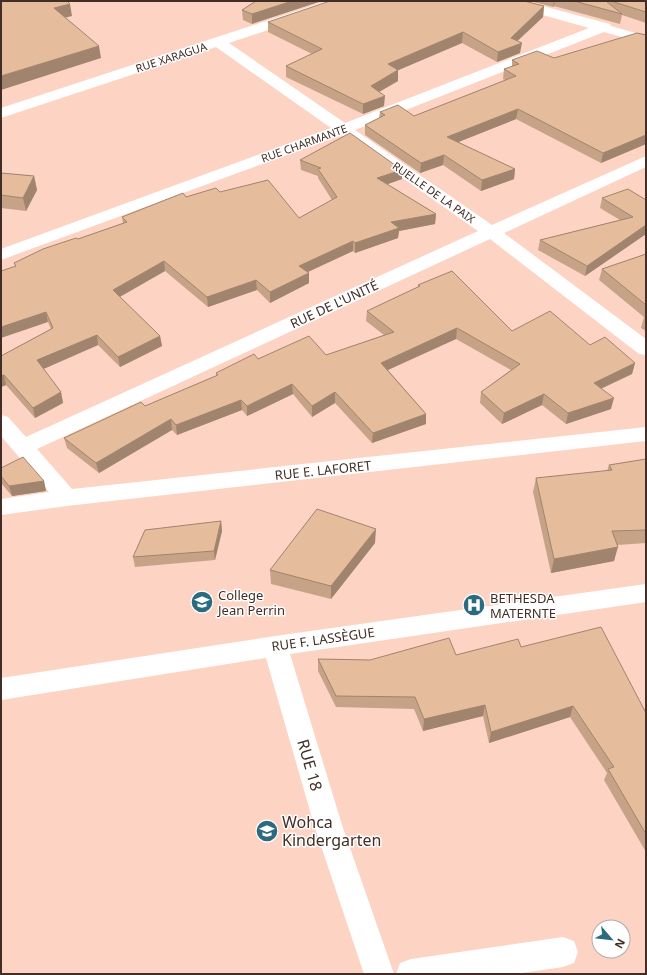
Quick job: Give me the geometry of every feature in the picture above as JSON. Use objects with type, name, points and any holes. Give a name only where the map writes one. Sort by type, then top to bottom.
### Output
[{"type":"street","name":"RUE XARAGUA","points":[[1,112],[341,1]]},
{"type":"street","points":[[509,1],[605,27],[646,40]]},
{"type":"street","name":"RUE CHARMANTE","points":[[1,255],[343,129],[605,27]]},
{"type":"street","name":"RUELLE DE LA PAIX","points":[[218,41],[490,232],[646,349]]},
{"type":"street","name":"RUE DE L'UNITÉ","points":[[22,447],[646,161]]},
{"type":"street","points":[[1,422],[67,498]]},
{"type":"street","name":"RUE E. LAFORET","points":[[1,508],[67,498],[646,434]]},
{"type":"street","name":"RUE F. LASSÈGUE","points":[[1,689],[275,646],[646,593]]},
{"type":"street","name":"RUE 18","points":[[275,646],[328,825],[379,974]]},
{"type":"street","points":[[411,974],[562,952]]},
{"type":"building","points":[[1,1],[67,1],[70,4],[54,8],[99,46],[1,76]]},
{"type":"building","points":[[256,1],[292,1],[252,14],[242,10]]},
{"type":"building","points":[[330,1],[524,1],[544,6],[511,38],[522,43],[498,52],[463,32],[388,64],[398,70],[371,86],[385,96],[363,104],[286,66],[322,49],[268,22]]},
{"type":"building","points":[[574,1],[606,1],[622,14]]},
{"type":"building","points":[[611,1],[646,1],[646,12]]},
{"type":"building","points":[[637,33],[646,35],[646,135],[603,153],[518,109],[447,137],[515,169],[482,180],[444,155],[421,163],[365,125],[385,115],[380,112],[398,105],[414,116],[516,76],[504,69],[519,64],[512,60],[537,51],[554,58]]},
{"type":"building","points":[[350,133],[402,170],[377,178],[436,214],[391,222],[399,228],[355,243],[353,241],[299,266],[309,273],[270,292],[256,280],[207,297],[164,261],[113,290],[160,336],[118,357],[97,335],[37,360],[61,392],[33,408],[4,375],[1,376],[1,356],[53,328],[46,312],[1,327],[1,271],[16,266],[14,263],[43,249],[127,222],[122,217],[183,193],[186,197],[216,188],[220,192],[268,180],[299,218],[337,197],[318,169],[321,168],[300,160]]},
{"type":"building","points":[[1,173],[34,176],[23,198],[1,195]]},
{"type":"building","points":[[628,189],[646,200],[646,225],[587,266],[540,240],[633,217],[602,198]]},
{"type":"building","points":[[646,254],[646,305],[602,269]]},
{"type":"building","points":[[452,271],[512,331],[550,311],[590,345],[605,337],[635,363],[594,383],[614,398],[568,413],[544,394],[504,413],[481,392],[520,364],[457,328],[381,363],[426,414],[373,433],[335,392],[312,406],[292,384],[247,406],[241,400],[176,425],[171,419],[96,463],[64,438],[141,402],[145,406],[218,375],[216,373],[254,354],[258,359],[309,336],[326,355],[394,332],[367,311],[420,286],[418,285]]},
{"type":"building","points":[[23,457],[44,481],[9,486],[1,476],[1,468]]},
{"type":"building","points":[[646,459],[646,530],[612,531],[618,547],[554,559],[536,478],[612,470],[609,465]]},
{"type":"building","points":[[317,509],[376,529],[331,586],[270,570]]},
{"type":"building","points":[[221,521],[214,551],[133,557],[145,530]]},
{"type":"building","points":[[601,627],[646,713],[646,834],[608,769],[614,767],[573,706],[491,732],[485,705],[424,719],[415,697],[336,696],[318,659],[370,660],[449,638],[456,655],[518,639],[521,647]]},
{"type":"place","name":"College Jean Perrin","points":[[202,602]]},
{"type":"place","name":"BETHESDA MATERNTE","points":[[474,605]]},
{"type":"place","name":"Wohca Kindergarten","points":[[267,831]]}]
